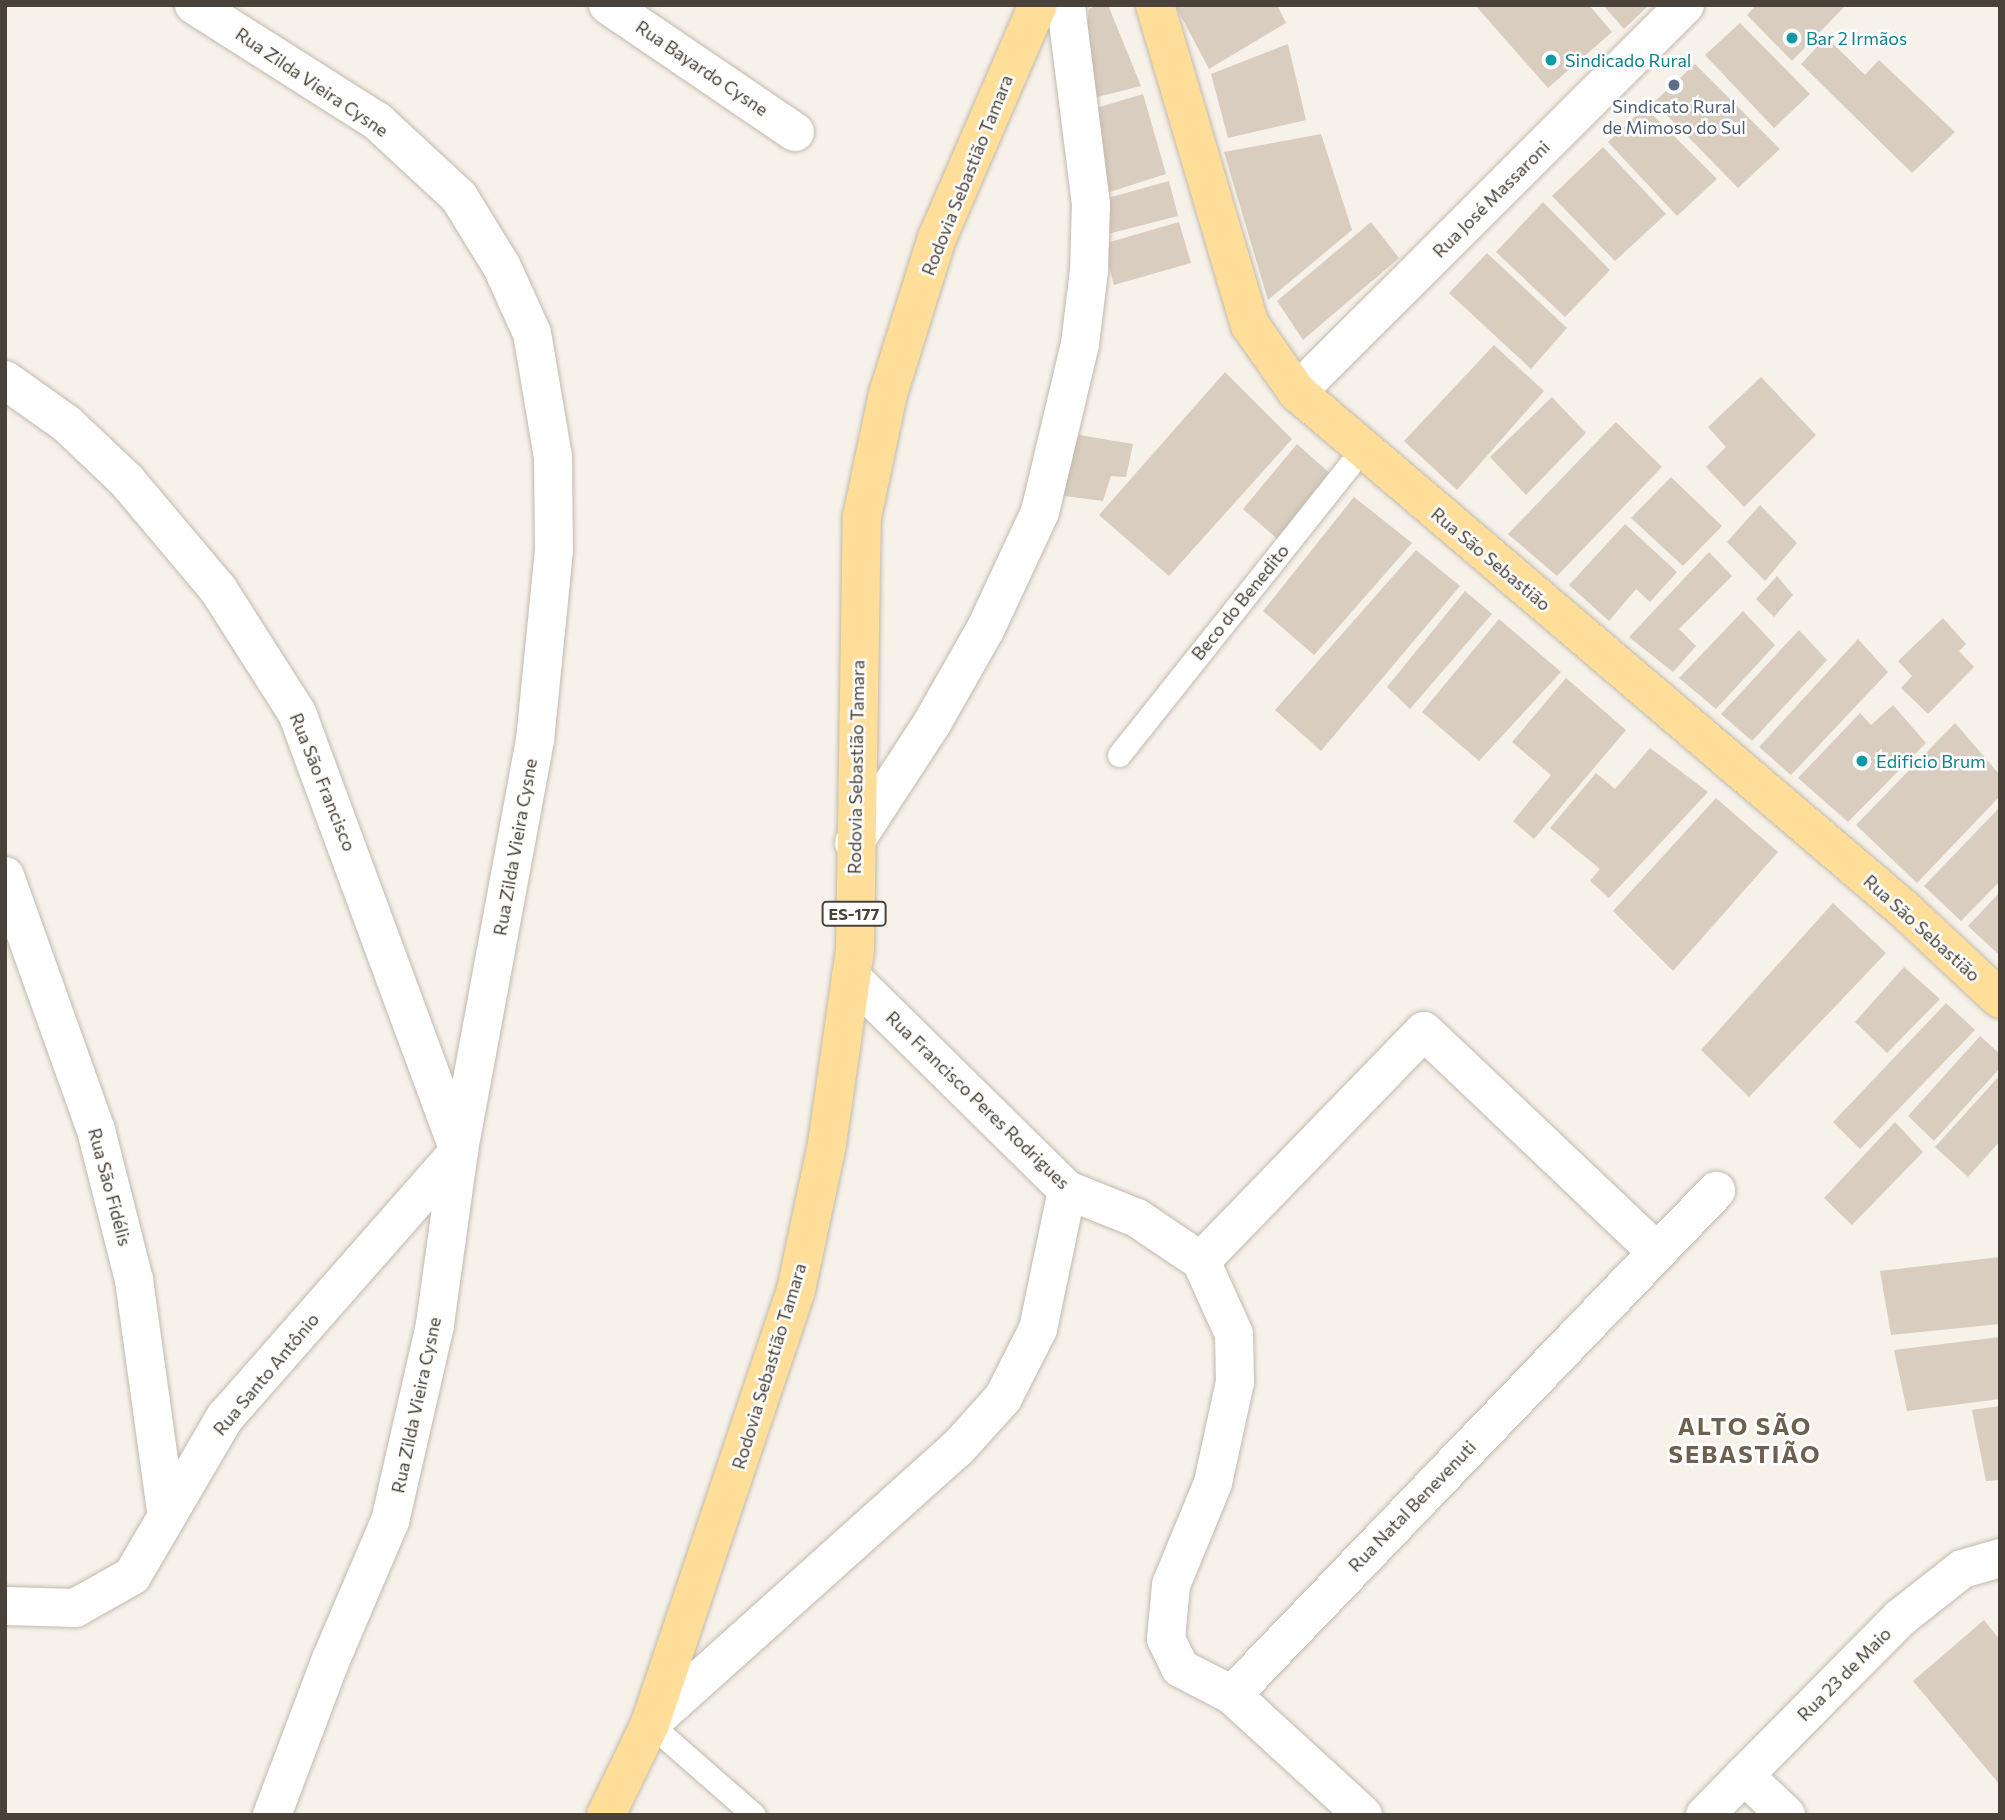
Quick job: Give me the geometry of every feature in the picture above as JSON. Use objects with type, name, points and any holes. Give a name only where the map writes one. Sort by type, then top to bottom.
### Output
[{"type":"main road","name":"Rodovia Sebastião Tamara","points":[[606,1815],[650,1724],[796,1290],[827,1144],[851,977],[862,517],[888,394],[937,238],[1038,5]]},
{"type":"main road","name":"Rua São Sebastião","points":[[1156,5],[1250,325],[1297,392],[1905,910],[2000,999]]},
{"type":"street","name":"Rua Zilda Vieira Cysne","points":[[194,5],[377,121],[459,197],[502,267],[532,333],[553,457],[554,550],[535,740],[459,1151],[435,1325],[390,1521],[331,1658],[272,1815]]},
{"type":"street","name":"Rua Bayardo Cysne","points":[[608,5],[795,132]]},
{"type":"street","points":[[854,842],[932,725],[979,642],[1040,512],[1080,344],[1089,271],[1091,204],[1066,5]]},
{"type":"street","name":"Rua José Massaroni","points":[[1297,392],[1685,5]]},
{"type":"street","name":"Rua São Francisco","points":[[5,380],[67,424],[127,481],[218,589],[297,713],[459,1151]]},
{"type":"street","name":"Rua São Fidélis","points":[[5,876],[96,1130],[131,1267],[166,1511]]},
{"type":"street","name":"Rua Francisco Peres Rodrigues","points":[[851,977],[1067,1189],[1137,1218],[1201,1261]]},
{"type":"street","points":[[1363,1815],[1232,1695],[1180,1668],[1166,1639],[1171,1586],[1213,1483],[1235,1382],[1234,1334],[1201,1261],[1424,1031],[1655,1250]]},
{"type":"street","name":"Rua Santo Antônio","points":[[5,1606],[75,1608],[132,1576],[166,1511],[225,1417],[459,1151]]},
{"type":"street","points":[[650,1724],[957,1449],[1003,1398],[1038,1329],[1067,1189]]},
{"type":"street","name":"Rua Natal Benevenuti","points":[[1232,1695],[1655,1250],[1716,1191]]},
{"type":"street","name":"Rua 23 de Maio","points":[[1705,1815],[1900,1618],[1962,1569],[2000,1558]]},
{"type":"street","points":[[1744,1775],[1786,1815]]},
{"type":"lane","name":"Beco do Benedito","points":[[1119,755],[1362,450]]},
{"type":"lane","points":[[650,1724],[754,1815]]},
{"type":"building","points":[[1097,5],[1108,5],[1141,86],[1089,99],[1084,45],[1089,9]]},
{"type":"building","points":[[1175,5],[1277,5],[1286,23],[1209,69]]},
{"type":"building","name":"Sindicado Rural","points":[[1475,5],[1589,5],[1612,32],[1548,88]]},
{"type":"building","points":[[1603,5],[1649,5],[1624,29]]},
{"type":"building","name":"Bar 2 Irmãos","points":[[1756,5],[1846,5],[1792,61],[1747,15]]},
{"type":"building","points":[[1740,23],[1810,94],[1774,128],[1705,55]]},
{"type":"building","points":[[1826,37],[1865,75],[1879,60],[1955,132],[1912,173],[1801,64]]},
{"type":"building","points":[[1288,44],[1306,120],[1228,138],[1211,74]]},
{"type":"building","points":[[1695,64],[1780,149],[1738,188],[1654,102]]},
{"type":"building","points":[[1143,94],[1166,174],[1100,195],[1090,110]]},
{"type":"building","points":[[1645,107],[1717,179],[1677,216],[1608,142]]},
{"type":"building","points":[[1321,134],[1352,230],[1268,300],[1224,152]]},
{"type":"building","points":[[1603,147],[1666,214],[1615,261],[1552,196]]},
{"type":"building","points":[[1169,181],[1178,216],[1104,235],[1097,201]]},
{"type":"building","points":[[1543,202],[1610,270],[1565,317],[1496,252]]},
{"type":"building","points":[[1179,222],[1191,263],[1114,285],[1103,244]]},
{"type":"building","points":[[1371,222],[1399,258],[1303,340],[1277,301]]},
{"type":"building","points":[[1487,253],[1567,328],[1531,369],[1449,293]]},
{"type":"building","points":[[1494,345],[1544,391],[1457,490],[1404,441]]},
{"type":"building","points":[[1225,372],[1292,439],[1169,576],[1099,515]]},
{"type":"building","points":[[1761,377],[1816,435],[1744,507],[1706,467],[1726,447],[1708,427]]},
{"type":"building","points":[[1552,397],[1586,433],[1526,495],[1490,457]]},
{"type":"building","points":[[1616,422],[1662,467],[1557,576],[1508,534]]},
{"type":"building","points":[[1067,433],[1133,444],[1126,477],[1111,476],[1103,501],[1057,495]]},
{"type":"building","points":[[1297,444],[1334,477],[1282,543],[1243,509]]},
{"type":"building","points":[[1671,477],[1722,526],[1683,566],[1631,518]]},
{"type":"building","points":[[1354,497],[1412,543],[1314,655],[1263,611]]},
{"type":"building","points":[[1760,505],[1797,543],[1765,581],[1727,542]]},
{"type":"building","points":[[1625,524],[1677,572],[1650,602],[1636,589],[1609,621],[1569,585]]},
{"type":"building","points":[[1416,550],[1460,586],[1321,751],[1275,710]]},
{"type":"building","points":[[1709,552],[1732,576],[1679,629],[1696,646],[1673,672],[1629,637]]},
{"type":"building","points":[[1777,576],[1793,595],[1774,617],[1756,599]]},
{"type":"building","points":[[1465,591],[1492,614],[1410,709],[1387,687]]},
{"type":"building","points":[[1743,611],[1775,645],[1716,709],[1679,678]]},
{"type":"building","points":[[1943,618],[1966,644],[1959,651],[1974,667],[1928,714],[1901,688],[1912,676],[1898,661]]},
{"type":"building","points":[[1499,619],[1561,672],[1479,761],[1422,712]]},
{"type":"building","points":[[1799,630],[1827,660],[1752,741],[1721,714]]},
{"type":"building","points":[[1858,639],[1888,672],[1791,775],[1759,747]]},
{"type":"building","points":[[1566,678],[1626,730],[1534,839],[1513,821],[1551,775],[1512,742]]},
{"type":"building","name":"Edificio Brum","points":[[1893,705],[1926,743],[1848,822],[1798,778],[1860,713],[1871,725]]},
{"type":"building","points":[[1955,723],[2000,775],[2000,796],[1917,883],[1856,825]]},
{"type":"building","points":[[1650,748],[1708,792],[1609,898],[1590,881],[1600,869],[1550,828],[1596,773],[1615,789]]},
{"type":"building","points":[[1716,798],[1778,852],[1673,971],[1613,911]]},
{"type":"building","points":[[2000,807],[2000,881],[1961,921],[1924,886]]},
{"type":"building","points":[[2000,892],[2000,951],[1997,953],[1968,926]]},
{"type":"building","points":[[1833,903],[1886,953],[1749,1097],[1701,1050]]},
{"type":"building","points":[[1904,967],[1940,999],[1887,1053],[1855,1022]]},
{"type":"building","points":[[1946,1003],[1975,1030],[1860,1149],[1833,1122]]},
{"type":"building","points":[[1980,1036],[2000,1054],[2000,1068],[1934,1141],[1908,1116]]},
{"type":"building","points":[[2000,1075],[2000,1141],[1968,1177],[1935,1147]]},
{"type":"building","points":[[1895,1122],[1923,1152],[1852,1225],[1824,1198]]},
{"type":"building","points":[[2000,1257],[2000,1324],[1891,1335],[1880,1271]]},
{"type":"building","points":[[2000,1337],[2000,1399],[1907,1411],[1894,1350]]},
{"type":"building","points":[[2000,1406],[2000,1480],[1986,1481],[1972,1410]]},
{"type":"building","points":[[1984,1620],[2000,1640],[2000,1785],[1913,1681]]},
{"type":"place","name":"Bar 2 Irmãos","points":[[1792,38]]},
{"type":"place","name":"Sindicado Rural","points":[[1551,60]]},
{"type":"place","name":"Sindicato Rural de Mimoso do Sul","points":[[1674,85]]},
{"type":"place","name":"Edificio Brum","points":[[1862,761]]},
{"type":"district","name":"ALTO SÃO SEBASTIÃO","points":[[1745,1440]]}]
